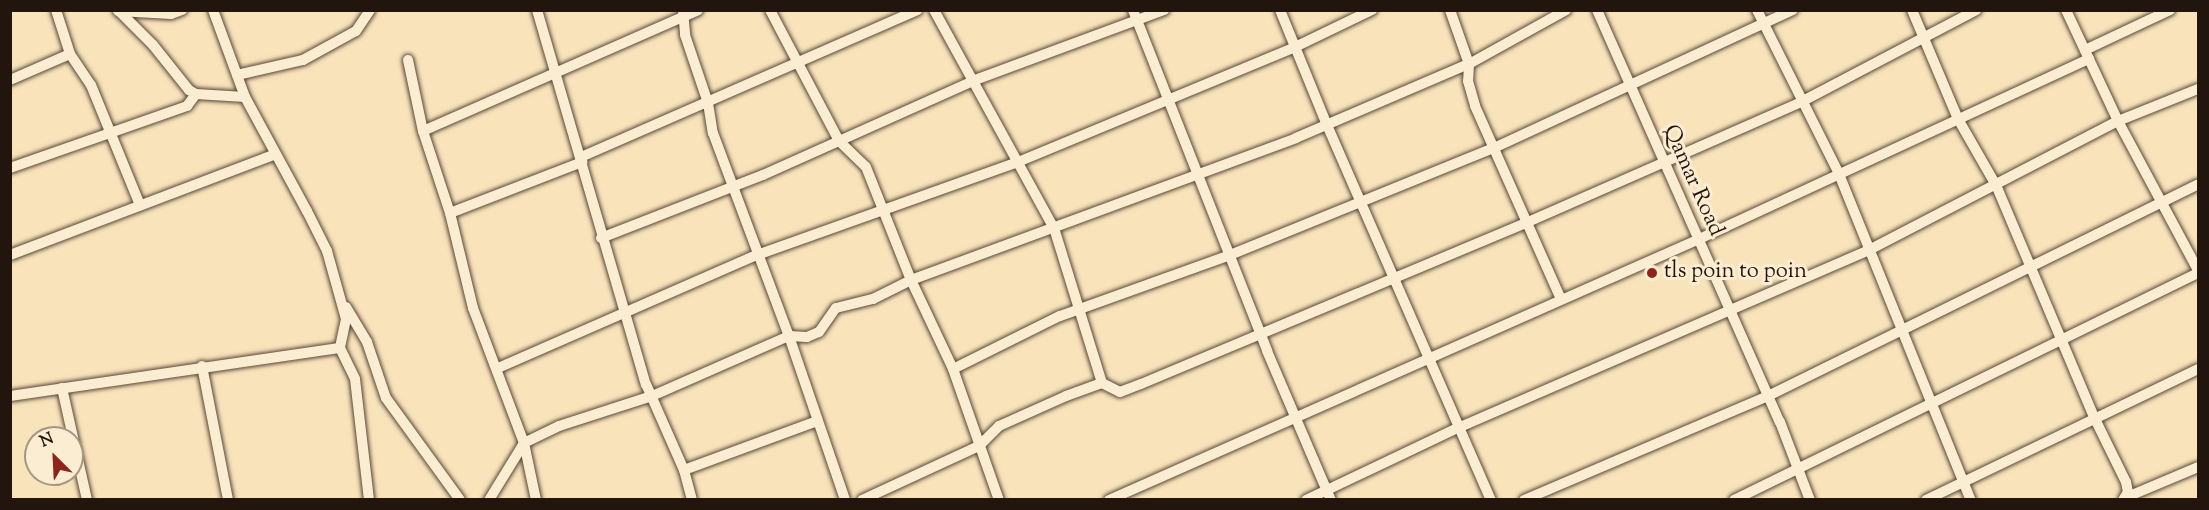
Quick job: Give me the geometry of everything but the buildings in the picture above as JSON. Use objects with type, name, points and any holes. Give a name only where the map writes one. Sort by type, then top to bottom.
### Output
[{"type":"street","points":[[56,10],[70,54],[91,85],[140,205]]},
{"type":"street","points":[[118,11],[171,14],[182,10]]},
{"type":"street","points":[[213,10],[245,97],[273,155],[323,243],[346,319],[340,348],[355,379],[369,500]]},
{"type":"street","points":[[237,75],[303,60],[356,31],[370,10]]},
{"type":"street","points":[[537,10],[625,315],[652,396],[684,470],[692,500]]},
{"type":"street","points":[[423,131],[555,74],[684,13],[698,10]]},
{"type":"street","points":[[770,10],[840,141],[866,167],[911,280],[952,369],[999,500]]},
{"type":"street","points":[[450,213],[581,159],[917,10]]},
{"type":"street","points":[[934,10],[975,80],[1054,228],[1102,383],[1120,392],[1260,332],[1396,279],[1801,102],[1976,10]]},
{"type":"street","points":[[602,238],[840,141],[975,80],[1135,15],[1164,10]]},
{"type":"street","points":[[1280,10],[1293,48],[1326,126],[1396,279],[1491,500]]},
{"type":"street","points":[[498,368],[625,315],[757,255],[1018,162],[1293,48],[1372,10]]},
{"type":"street","points":[[1450,10],[1469,63],[1472,96],[1561,299]]},
{"type":"street","points":[[489,500],[524,443],[558,426],[652,396],[789,336],[807,337],[819,332],[836,308],[873,299],[911,280],[1198,176],[1326,126],[1469,63],[1566,10]]},
{"type":"street","name":"Qamar Road","points":[[1597,10],[1661,162],[1768,396],[1810,500]]},
{"type":"street","points":[[1757,10],[1839,174],[1867,251],[1971,500]]},
{"type":"street","points":[[952,369],[1036,326],[1230,255],[1496,147],[1764,26],[1793,10]]},
{"type":"street","points":[[1912,10],[1925,35],[1958,119],[1996,185],[2094,417],[2126,482],[2128,498],[2199,467]]},
{"type":"street","points":[[1734,500],[2199,271],[2163,198],[2118,121],[2066,10]]},
{"type":"street","points":[[1109,500],[1697,240],[1958,119],[2170,10]]},
{"type":"street","points":[[118,11],[153,45],[180,83],[196,94],[245,97]]},
{"type":"street","points":[[684,13],[685,34],[708,103],[713,133],[789,336],[845,500]]},
{"type":"street","points":[[1135,15],[1260,332],[1330,495]]},
{"type":"street","points":[[10,81],[70,54]]},
{"type":"street","points":[[408,60],[423,131],[450,213],[473,308],[498,368],[524,443],[536,500]]},
{"type":"street","points":[[1306,500],[1330,495],[1460,427],[1730,313],[1867,251],[2118,121],[2199,89]]},
{"type":"street","points":[[10,168],[111,130],[187,106],[196,94]]},
{"type":"street","points":[[10,255],[273,155]]},
{"type":"street","points":[[1524,500],[1768,396],[1902,331],[2163,198],[2199,184]]},
{"type":"street","points":[[338,294],[367,342],[386,398],[459,500]]},
{"type":"street","points":[[10,396],[202,366],[340,348]]},
{"type":"street","points":[[202,366],[228,500]]},
{"type":"street","points":[[1926,500],[2094,417],[2199,369]]},
{"type":"street","points":[[862,500],[979,446],[999,426],[1102,383]]},
{"type":"street","points":[[62,388],[87,500]]},
{"type":"street","points":[[684,470],[817,421]]},
{"type":"place","name":"tls poin to poin","points":[[1652,273]]}]
